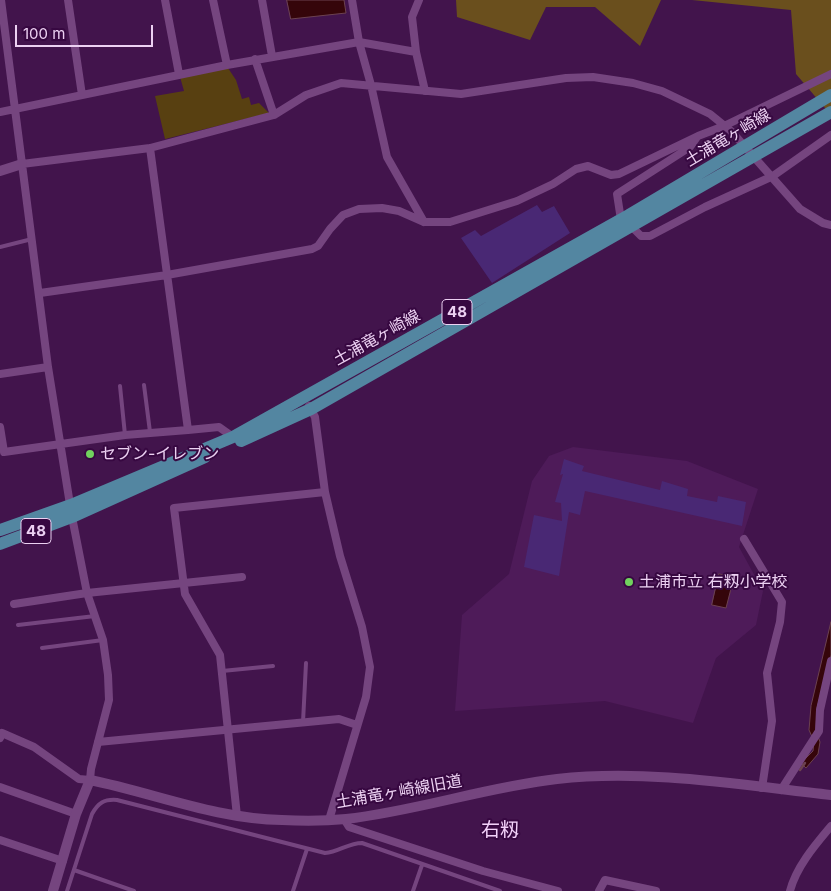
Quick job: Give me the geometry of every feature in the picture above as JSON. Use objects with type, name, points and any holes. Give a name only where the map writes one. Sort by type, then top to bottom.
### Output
[{"type":"main road","name":"土浦竜ヶ崎線","points":[[626,223],[831,95]]},
{"type":"main road","name":"土浦竜ヶ崎線","points":[[0,530],[71,511],[308,403],[626,223],[831,112]]},
{"type":"main road","name":"土浦竜ヶ崎線","points":[[0,544],[308,403]]},
{"type":"street","points":[[1,0],[48,367],[71,511],[87,593],[103,640],[108,675],[109,700],[90,780],[76,814],[53,891]]},
{"type":"street","points":[[68,0],[82,96]]},
{"type":"street","points":[[165,0],[179,74]]},
{"type":"street","points":[[213,0],[228,65]]},
{"type":"street","points":[[262,0],[272,56]]},
{"type":"street","points":[[352,0],[359,42],[371,85],[386,158],[424,222]]},
{"type":"street","points":[[418,0],[412,17],[416,52],[425,91]]},
{"type":"street","points":[[0,112],[255,59],[359,42],[416,52]]},
{"type":"street","points":[[255,59],[274,115]]},
{"type":"street","points":[[40,293],[167,274],[312,249],[318,246],[343,215],[359,209],[382,208],[399,210],[424,222],[450,222],[517,201],[553,184],[576,169],[588,166],[611,175],[620,174],[698,136],[727,128],[831,74]]},
{"type":"street","points":[[0,171],[22,164],[150,148],[274,115],[306,95],[341,83],[461,94],[566,78],[593,78],[633,82],[662,91],[710,114],[727,128],[773,176],[800,209],[823,223],[831,225]]},
{"type":"street","points":[[698,136],[690,147],[617,194],[626,223],[641,236],[650,236],[705,207],[773,176],[831,135]]},
{"type":"street","points":[[150,148],[188,430]]},
{"type":"street","points":[[0,374],[48,367]]},
{"type":"street","points":[[308,403],[314,417],[325,492],[340,556],[362,627],[370,667],[366,697],[329,820]]},
{"type":"street","points":[[0,427],[4,452],[125,435],[219,427],[233,437]]},
{"type":"street","points":[[237,816],[220,655],[185,594],[174,508],[325,492]]},
{"type":"street","points":[[744,539],[782,602],[780,622],[767,673],[772,721],[762,788]]},
{"type":"street","points":[[14,604],[87,593],[242,577]]},
{"type":"street","points":[[781,790],[819,731],[820,710],[831,661]]},
{"type":"street","points":[[98,742],[338,719],[357,725]]},
{"type":"street","points":[[0,738],[2,733],[34,747],[79,779],[90,780]]},
{"type":"street","name":"土浦竜ヶ崎線旧道","points":[[90,780],[237,816],[281,820],[344,819],[512,786],[555,779],[602,775],[657,777],[831,796]]},
{"type":"street","points":[[0,787],[76,814]]},
{"type":"street","points":[[344,819],[349,827],[483,871],[558,891]]},
{"type":"street","points":[[790,891],[793,880],[807,856],[831,826]]},
{"type":"street","points":[[0,840],[63,861]]},
{"type":"street","points":[[599,891],[605,880],[656,891]]},
{"type":"lane","points":[[0,247],[32,239]]},
{"type":"lane","points":[[144,385],[150,433]]},
{"type":"lane","points":[[120,386],[125,435]]},
{"type":"lane","points":[[18,625],[94,616]]},
{"type":"lane","points":[[42,648],[103,640]]},
{"type":"lane","points":[[303,722],[306,663]]},
{"type":"lane","points":[[222,671],[273,666]]},
{"type":"lane","points":[[67,891],[96,806],[108,800],[116,800],[325,853],[332,852],[347,844],[362,843],[500,891]]},
{"type":"lane","points":[[293,891],[307,849]]},
{"type":"lane","points":[[413,891],[422,865]]},
{"type":"lane","points":[[74,870],[134,891]]},
{"type":"shaded area","points":[[287,0],[344,0],[346,13],[291,19]]},
{"type":"shaded area","points":[[456,0],[661,0],[640,46],[595,7],[546,7],[530,40],[457,17]]},
{"type":"shaded area","points":[[692,0],[831,0],[831,115],[796,74],[791,10]]},
{"type":"shaded area","points":[[228,68],[236,80],[242,99],[249,97],[251,105],[259,103],[269,113],[165,139],[155,96],[184,91],[180,77]]},
{"type":"shaded area","name":"土浦市立 右籾小学校","points":[[573,447],[687,461],[758,489],[739,547],[763,591],[756,625],[716,658],[693,723],[605,701],[455,711],[462,615],[509,574],[532,481],[549,456]]},
{"type":"shaded area","points":[[719,574],[734,577],[726,608],[712,605]]},
{"type":"shaded area","points":[[831,622],[831,655],[817,708],[816,731],[820,742],[818,754],[806,768],[801,763],[813,751],[814,741],[809,730],[811,706]]},
{"type":"building","points":[[537,205],[542,212],[554,206],[570,233],[492,283],[461,238],[475,230],[481,236]]},
{"type":"building","points":[[564,459],[584,466],[582,471],[660,490],[662,481],[688,489],[687,496],[717,502],[718,496],[746,502],[742,526],[585,491],[580,515],[569,512],[559,576],[524,567],[534,515],[562,521],[561,503],[555,502],[563,474],[560,475]]},
{"type":"waterway","points":[[800,770],[805,763]]},
{"type":"place","name":"セブン-イレブン","points":[[90,454]]},
{"type":"place","name":"土浦市立 右籾小学校","points":[[629,582]]},
{"type":"district","name":"右籾","points":[[500,830]]}]
